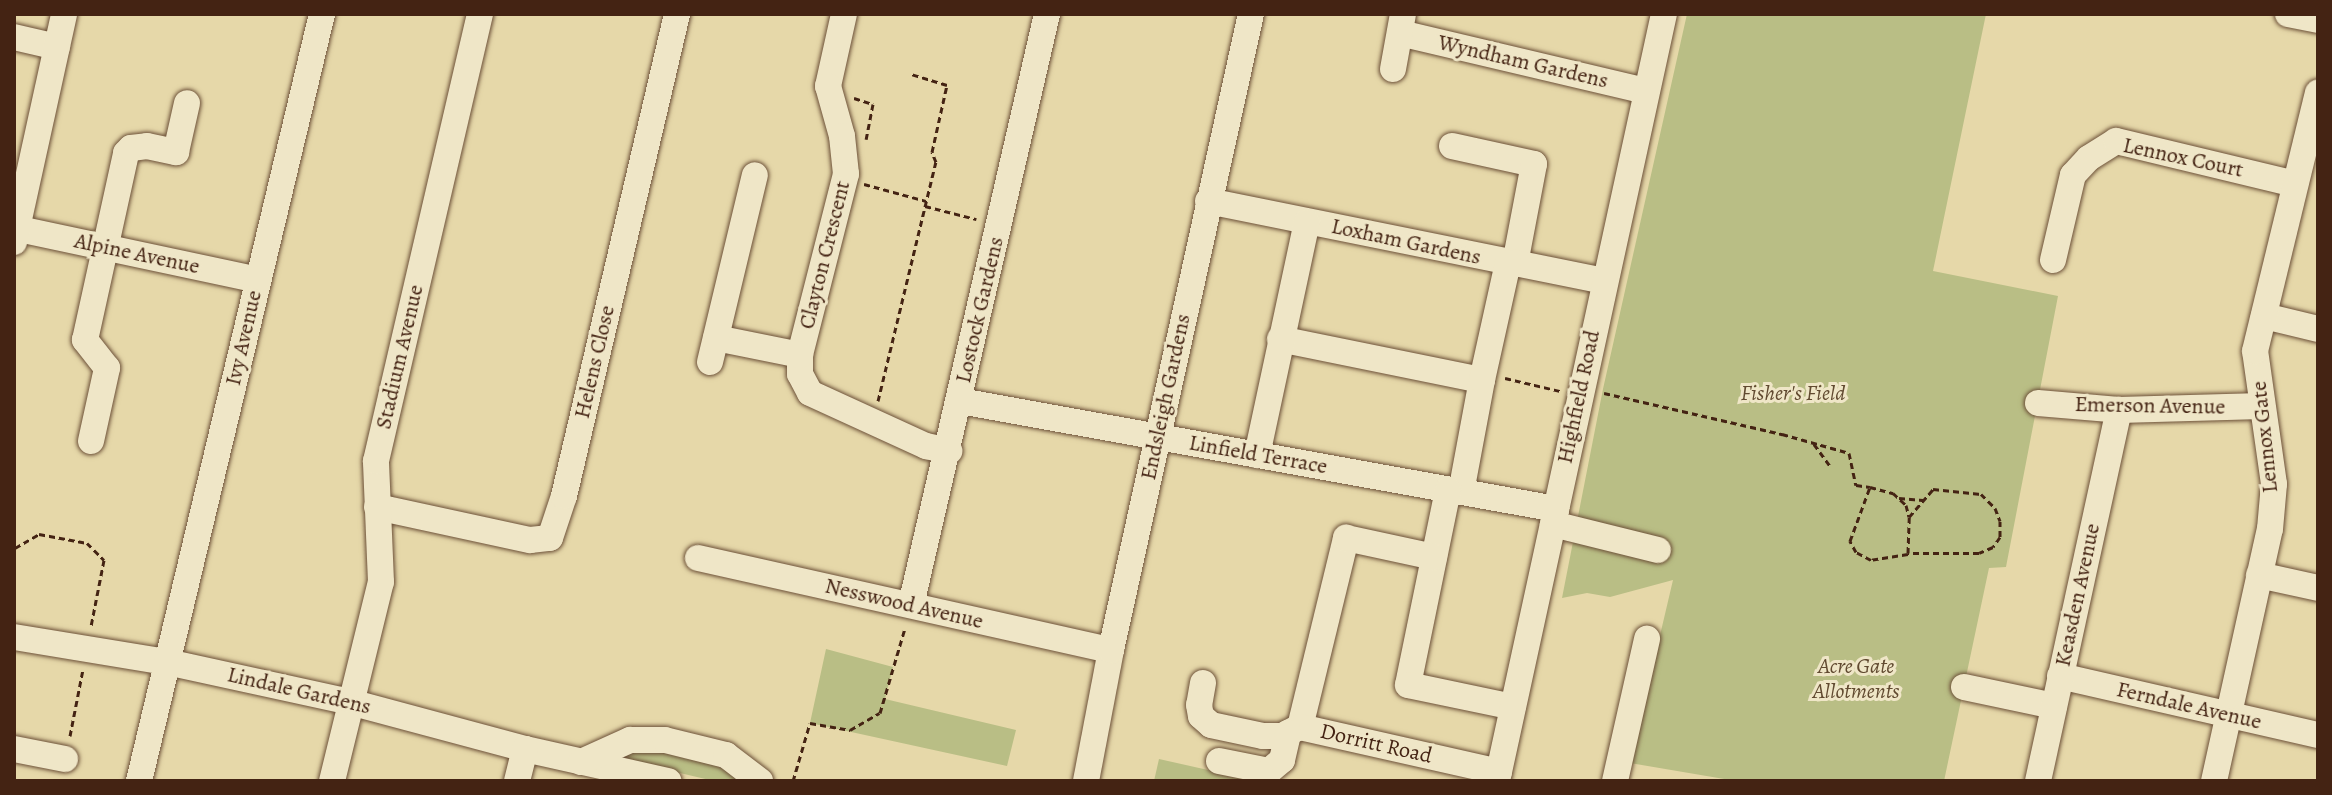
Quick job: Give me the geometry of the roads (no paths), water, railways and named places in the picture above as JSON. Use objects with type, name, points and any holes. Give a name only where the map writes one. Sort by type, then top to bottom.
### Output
[{"type":"street","points":[[15,233],[64,14]]},
{"type":"street","name":"Ivy Avenue","points":[[139,781],[322,14]]},
{"type":"street","name":"Stadium Avenue","points":[[332,781],[381,582],[376,461],[480,14]]},
{"type":"street","name":"Helens Close","points":[[377,507],[530,540],[550,538],[564,496],[677,14]]},
{"type":"street","name":"Clayton Crescent","points":[[844,14],[828,86],[842,136],[845,179],[800,355],[800,374],[810,393],[862,419],[949,451]]},
{"type":"street","name":"Lostock Gardens","points":[[911,605],[949,451],[1047,14]]},
{"type":"street","name":"Endsleigh Gardens","points":[[1086,781],[1111,650],[1251,14]]},
{"type":"street","name":"Highfield Road","points":[[1498,776],[1603,281],[1664,14]]},
{"type":"street","points":[[2288,14],[2318,20]]},
{"type":"street","name":"Wyndham Gardens","points":[[1393,69],[1402,24],[1646,91]]},
{"type":"street","points":[[14,37],[57,47]]},
{"type":"street","name":"Lennox Gate","points":[[2214,781],[2270,529],[2274,484],[2255,351],[2318,93]]},
{"type":"street","points":[[91,441],[107,368],[85,340],[126,153],[131,148],[147,146],[176,152],[187,103]]},
{"type":"street","name":"Lennox Court","points":[[2053,260],[2073,175],[2089,158],[2116,141],[2295,184]]},
{"type":"street","points":[[1452,146],[1534,164],[1455,491],[1434,557],[1408,685],[1513,707]]},
{"type":"street","name":"Clayton Crescent","points":[[755,175],[713,350],[800,355]]},
{"type":"street","name":"Loxham Gardens","points":[[1208,201],[1603,281]]},
{"type":"street","points":[[1257,455],[1307,222]]},
{"type":"street","name":"Alpine Avenue","points":[[15,233],[105,247],[258,280]]},
{"type":"street","points":[[2264,316],[2318,329]]},
{"type":"street","points":[[1280,339],[1483,377]]},
{"type":"street","name":"Linfield Terrace","points":[[960,401],[1455,491],[1554,517],[1658,550]]},
{"type":"street","name":"Emerson Avenue","points":[[2038,403],[2119,410],[2262,406]]},
{"type":"street","name":"Keasden Avenue","points":[[2038,781],[2119,410]]},
{"type":"street","points":[[1219,761],[1269,771],[1282,760],[1294,730],[1346,538],[1434,557]]},
{"type":"street","name":"Nesswood Avenue","points":[[698,558],[1111,650]]},
{"type":"street","points":[[2259,575],[2318,588]]},
{"type":"street","name":"Lindale Gardens","points":[[14,637],[167,662],[350,702],[525,749],[668,781]]},
{"type":"street","points":[[1615,781],[1647,639]]},
{"type":"street","name":"Ferndale Avenue","points":[[2060,676],[2318,735]]},
{"type":"street","name":"Dorritt Road","points":[[1203,683],[1199,705],[1201,716],[1211,725],[1263,736],[1294,730],[1498,776]]},
{"type":"street","points":[[1964,687],[2054,706]]},
{"type":"street","points":[[599,781],[581,761],[630,740],[665,740],[726,755],[760,781]]},
{"type":"street","points":[[14,749],[65,759]]},
{"type":"street","points":[[517,781],[525,749]]},
{"type":"park label","name":"Fisher's Field","points":[[1793,394]]},
{"type":"park label","name":"Acre Gate Allotments","points":[[1856,678]]}]
